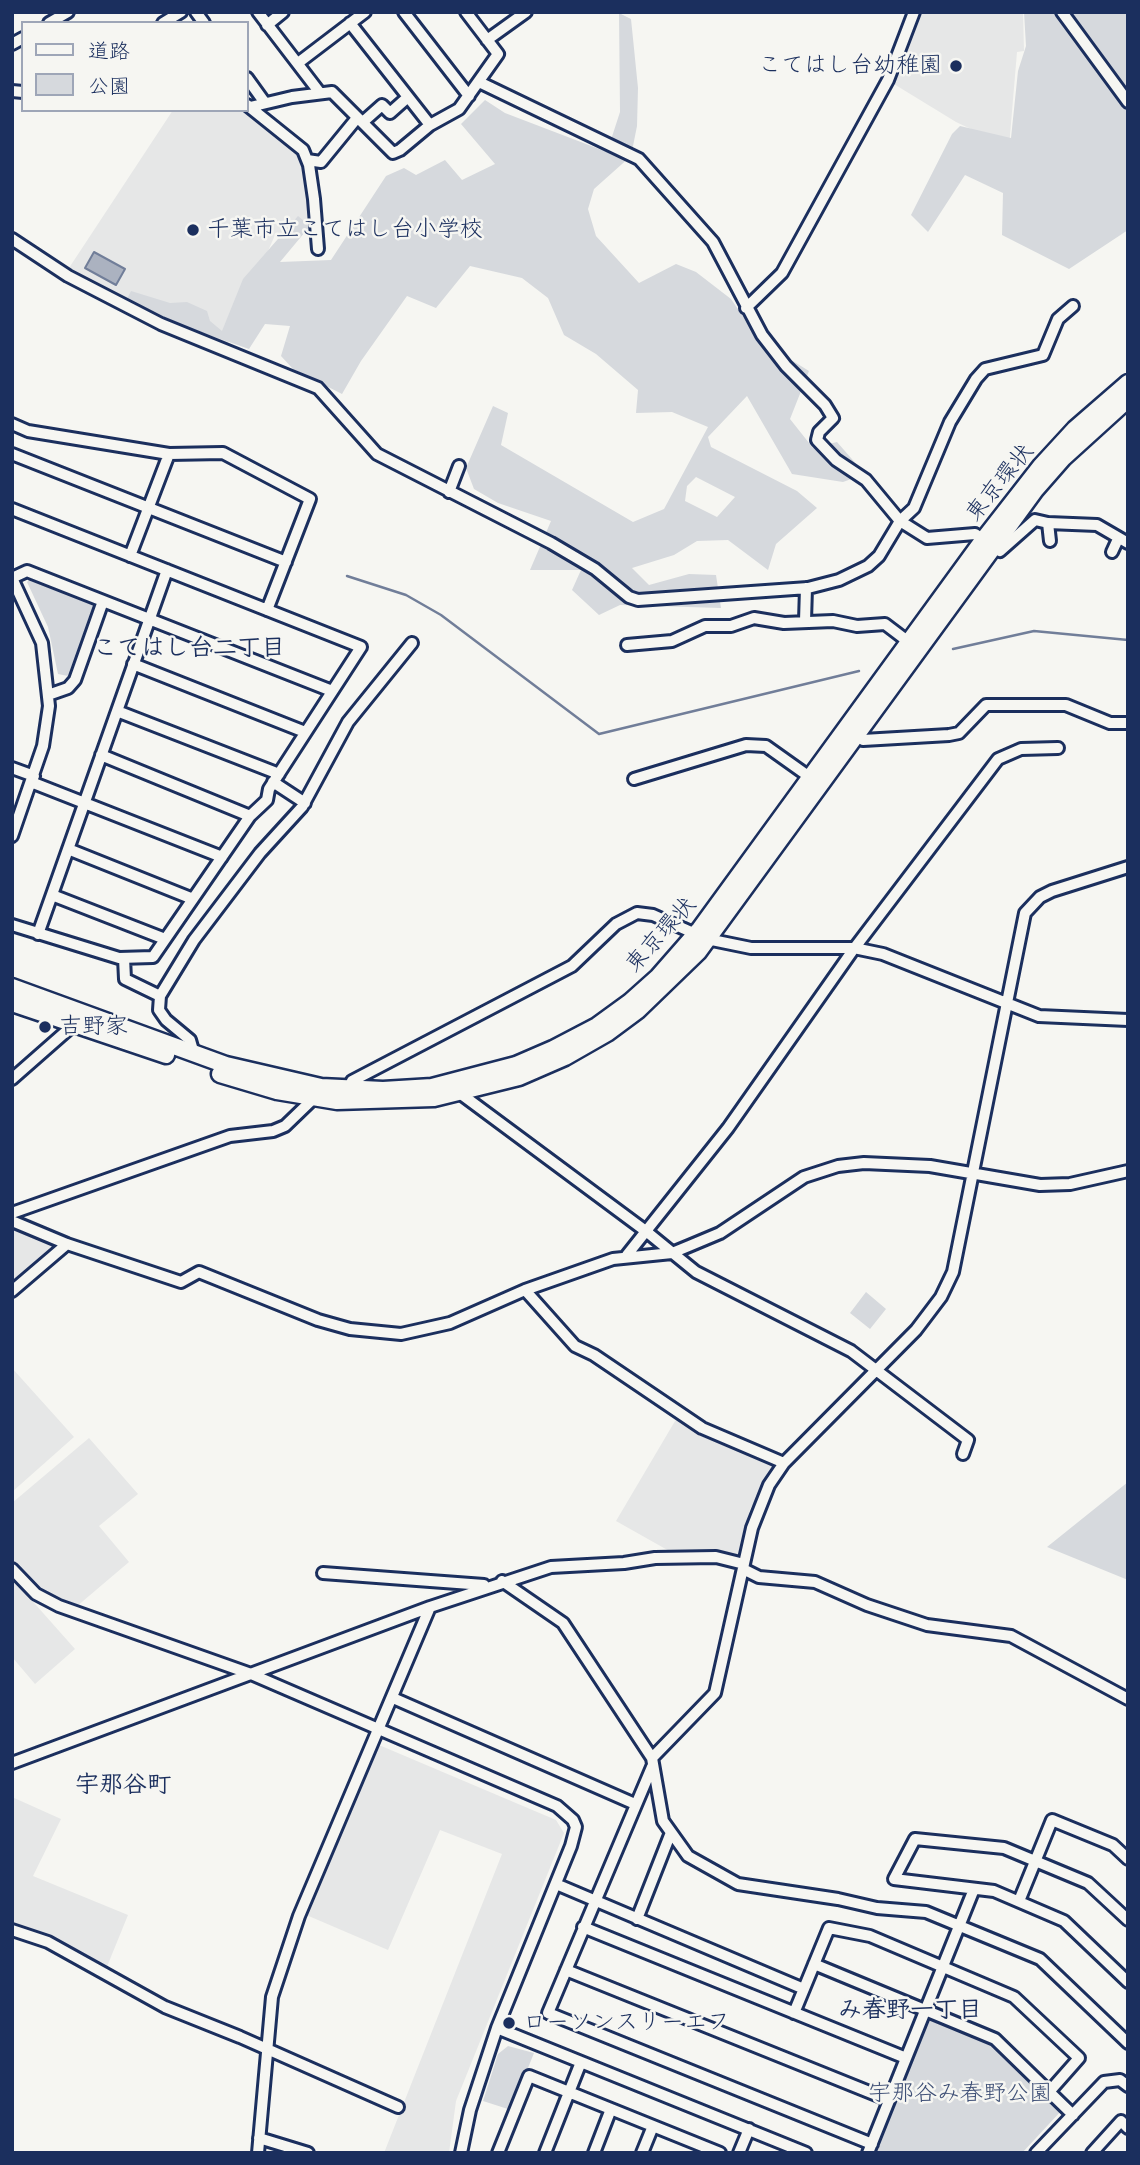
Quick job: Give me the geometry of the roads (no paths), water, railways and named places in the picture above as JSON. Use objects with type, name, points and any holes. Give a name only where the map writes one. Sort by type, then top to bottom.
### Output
[{"type":"highway","name":"東京環状","points":[[12,987],[81,1019],[245,1083],[337,1101],[393,1102],[461,1094],[519,1077],[565,1057],[607,1033],[664,987],[989,542],[1041,466],[1075,429],[1128,383]]},
{"type":"highway","name":"東京環状","points":[[12,1003],[81,1019],[253,1073],[348,1090],[432,1087],[516,1065],[597,1026],[630,1002],[701,937],[811,778],[851,732],[910,643],[989,542],[1063,458],[1128,399]]},
{"type":"street","points":[[51,20],[68,12]]},
{"type":"street","points":[[257,12],[320,93]]},
{"type":"street","points":[[267,24],[283,12]]},
{"type":"street","points":[[298,63],[365,12]]},
{"type":"street","points":[[404,12],[469,96]]},
{"type":"street","points":[[248,106],[332,92],[393,153],[430,125],[459,109],[498,54],[466,12]]},
{"type":"street","points":[[488,40],[526,12]]},
{"type":"street","points":[[746,308],[782,272],[888,80],[914,12]]},
{"type":"street","points":[[1062,12],[1128,102]]},
{"type":"street","points":[[350,23],[430,125]]},
{"type":"street","points":[[248,79],[265,103]]},
{"type":"street","points":[[479,82],[639,159],[713,242],[746,308],[770,346],[813,391],[832,418],[817,440],[836,460],[866,480],[900,521],[927,538],[975,534],[1000,551],[1035,520],[1097,525],[1123,541],[1112,552]]},
{"type":"street","points":[[307,160],[321,162],[360,120],[382,105],[390,113],[408,97]]},
{"type":"street","points":[[248,106],[303,150],[314,199],[318,249]]},
{"type":"street","points":[[12,239],[68,275],[161,324],[318,388],[377,454],[551,543],[595,569],[629,597],[638,600],[806,588],[839,580],[868,566],[879,556],[900,521],[914,509],[950,422],[975,379],[985,369],[1043,355],[1058,319],[1073,306]]},
{"type":"street","points":[[12,424],[29,431],[169,454],[223,453],[310,499],[267,610]]},
{"type":"street","points":[[12,454],[286,562]]},
{"type":"street","points":[[130,556],[169,454]]},
{"type":"street","points":[[449,492],[459,466]]},
{"type":"street","points":[[12,925],[124,958],[153,957],[250,816],[267,800],[276,778],[361,647],[16,511]]},
{"type":"street","points":[[1048,523],[1050,541]]},
{"type":"street","points":[[38,934],[167,570]]},
{"type":"street","points":[[12,836],[43,746],[48,695],[42,643],[12,578],[27,571],[332,691]]},
{"type":"street","points":[[805,621],[806,588]]},
{"type":"street","points":[[48,695],[68,688],[75,680],[103,601]]},
{"type":"street","points":[[626,645],[672,641],[705,626],[731,626],[754,618],[784,623],[833,621],[857,626],[885,624],[910,643]]},
{"type":"street","points":[[194,1054],[190,1040],[166,1020],[159,1010],[160,996],[202,929],[260,853],[305,803],[348,722],[412,643]]},
{"type":"street","points":[[133,664],[305,732]]},
{"type":"street","points":[[851,732],[863,740],[960,733],[985,705],[1066,705],[1110,723],[1128,723]]},
{"type":"street","points":[[117,710],[276,778],[305,803]]},
{"type":"street","points":[[635,779],[746,744],[765,747],[811,778]]},
{"type":"street","points":[[627,1255],[728,1128],[854,948],[998,759],[1021,749],[1058,748]]},
{"type":"street","points":[[101,755],[250,816]]},
{"type":"street","points":[[12,768],[85,803],[222,857]]},
{"type":"street","points":[[68,849],[193,899]]},
{"type":"street","points":[[975,1889],[870,2148],[548,2013],[652,1762],[715,1693],[759,1505],[784,1463],[916,1330],[942,1297],[961,1246],[1025,913],[1033,903],[1052,891],[1128,867]]},
{"type":"street","points":[[52,895],[165,939]]},
{"type":"street","points":[[348,1090],[352,1081],[572,966],[628,916],[643,913],[701,937],[751,948],[854,948],[898,959],[1008,1006],[1054,1018],[1128,1020]]},
{"type":"street","points":[[124,958],[125,979],[160,996]]},
{"type":"street","points":[[12,1079],[81,1019]]},
{"type":"street","points":[[461,1094],[647,1231],[696,1272],[779,1317],[835,1341],[968,1440],[963,1454]]},
{"type":"street","points":[[12,1213],[230,1136],[273,1131],[285,1126],[314,1098]]},
{"type":"street","points":[[12,1221],[67,1244],[181,1282],[199,1272],[318,1320],[377,1333],[401,1334],[450,1323],[525,1290],[627,1255],[672,1253],[720,1233],[804,1177],[838,1166],[864,1163],[930,1166],[1040,1185],[1070,1184],[1128,1171]]},
{"type":"street","points":[[12,1291],[67,1244]]},
{"type":"street","points":[[525,1290],[575,1346],[594,1355],[702,1428],[784,1463]]},
{"type":"street","points":[[12,1763],[496,1583],[564,1564],[624,1563],[655,1558],[716,1556],[744,1567],[759,1577],[815,1582],[867,1605],[926,1625],[1011,1636],[1128,1699]]},
{"type":"street","points":[[12,1569],[36,1594],[59,1606],[251,1674],[566,1812],[573,1819],[575,1834],[497,2028],[470,2110],[461,2153]]},
{"type":"street","points":[[323,1573],[496,1583],[563,1623],[652,1762],[663,1821],[670,1835],[688,1856],[738,1884],[838,1899],[877,1908],[926,1912],[1040,1959],[1128,2043]]},
{"type":"street","points":[[258,2153],[272,1997],[299,1916],[430,1607]]},
{"type":"street","points":[[393,1698],[635,1804]]},
{"type":"street","points":[[1019,1901],[1052,1819],[1113,1845],[1128,1859]]},
{"type":"street","points":[[637,1919],[670,1835]]},
{"type":"street","points":[[1128,1920],[1088,1882],[1004,1848],[915,1839],[894,1879],[994,1891],[1019,1901],[1064,1921],[1128,1982]]},
{"type":"street","points":[[556,1884],[804,1989]]},
{"type":"street","points":[[583,1927],[906,2058]]},
{"type":"street","points":[[794,2013],[829,1928],[870,1936],[1014,1997],[1079,2057],[1049,2092]]},
{"type":"street","points":[[12,1930],[48,1942],[165,2007],[398,2107]]},
{"type":"street","points":[[814,1964],[995,2039],[1073,2115]]},
{"type":"street","points":[[566,1970],[889,2101]]},
{"type":"street","points":[[497,2028],[806,2153]]},
{"type":"street","points":[[545,2153],[581,2062]]},
{"type":"street","points":[[498,2153],[529,2076],[653,2126],[692,2148],[720,2153]]},
{"type":"street","points":[[1036,2153],[1104,2082],[1120,2080],[1128,2086]]},
{"type":"street","points":[[594,2153],[611,2109]]},
{"type":"street","points":[[1092,2153],[1121,2122],[1128,2128]]},
{"type":"street","points":[[642,2153],[653,2126]]},
{"type":"street","points":[[739,2153],[749,2129]]},
{"type":"street","points":[[259,2138],[308,2153]]},
{"type":"waterway","points":[[347,576],[406,595],[441,615],[599,734],[859,671]]},
{"type":"waterway","points":[[953,649],[1034,631],[1128,640]]},
{"type":"place","name":"こてはし台幼稚園","points":[[956,66]]},
{"type":"place","name":"千葉市立こてはし台小学校","points":[[193,230]]},
{"type":"place","name":"吉野家","points":[[45,1027]]},
{"type":"place","name":"ローソンスリーエフ","points":[[509,2023]]},
{"type":"district","name":"こてはし台二丁目","points":[[189,649]]},
{"type":"district","name":"宇那谷町","points":[[123,1786]]},
{"type":"district","name":"み春野一丁目","points":[[910,2011]]},
{"type":"park label","name":"宇那谷み春野公園","points":[[960,2094]]}]
